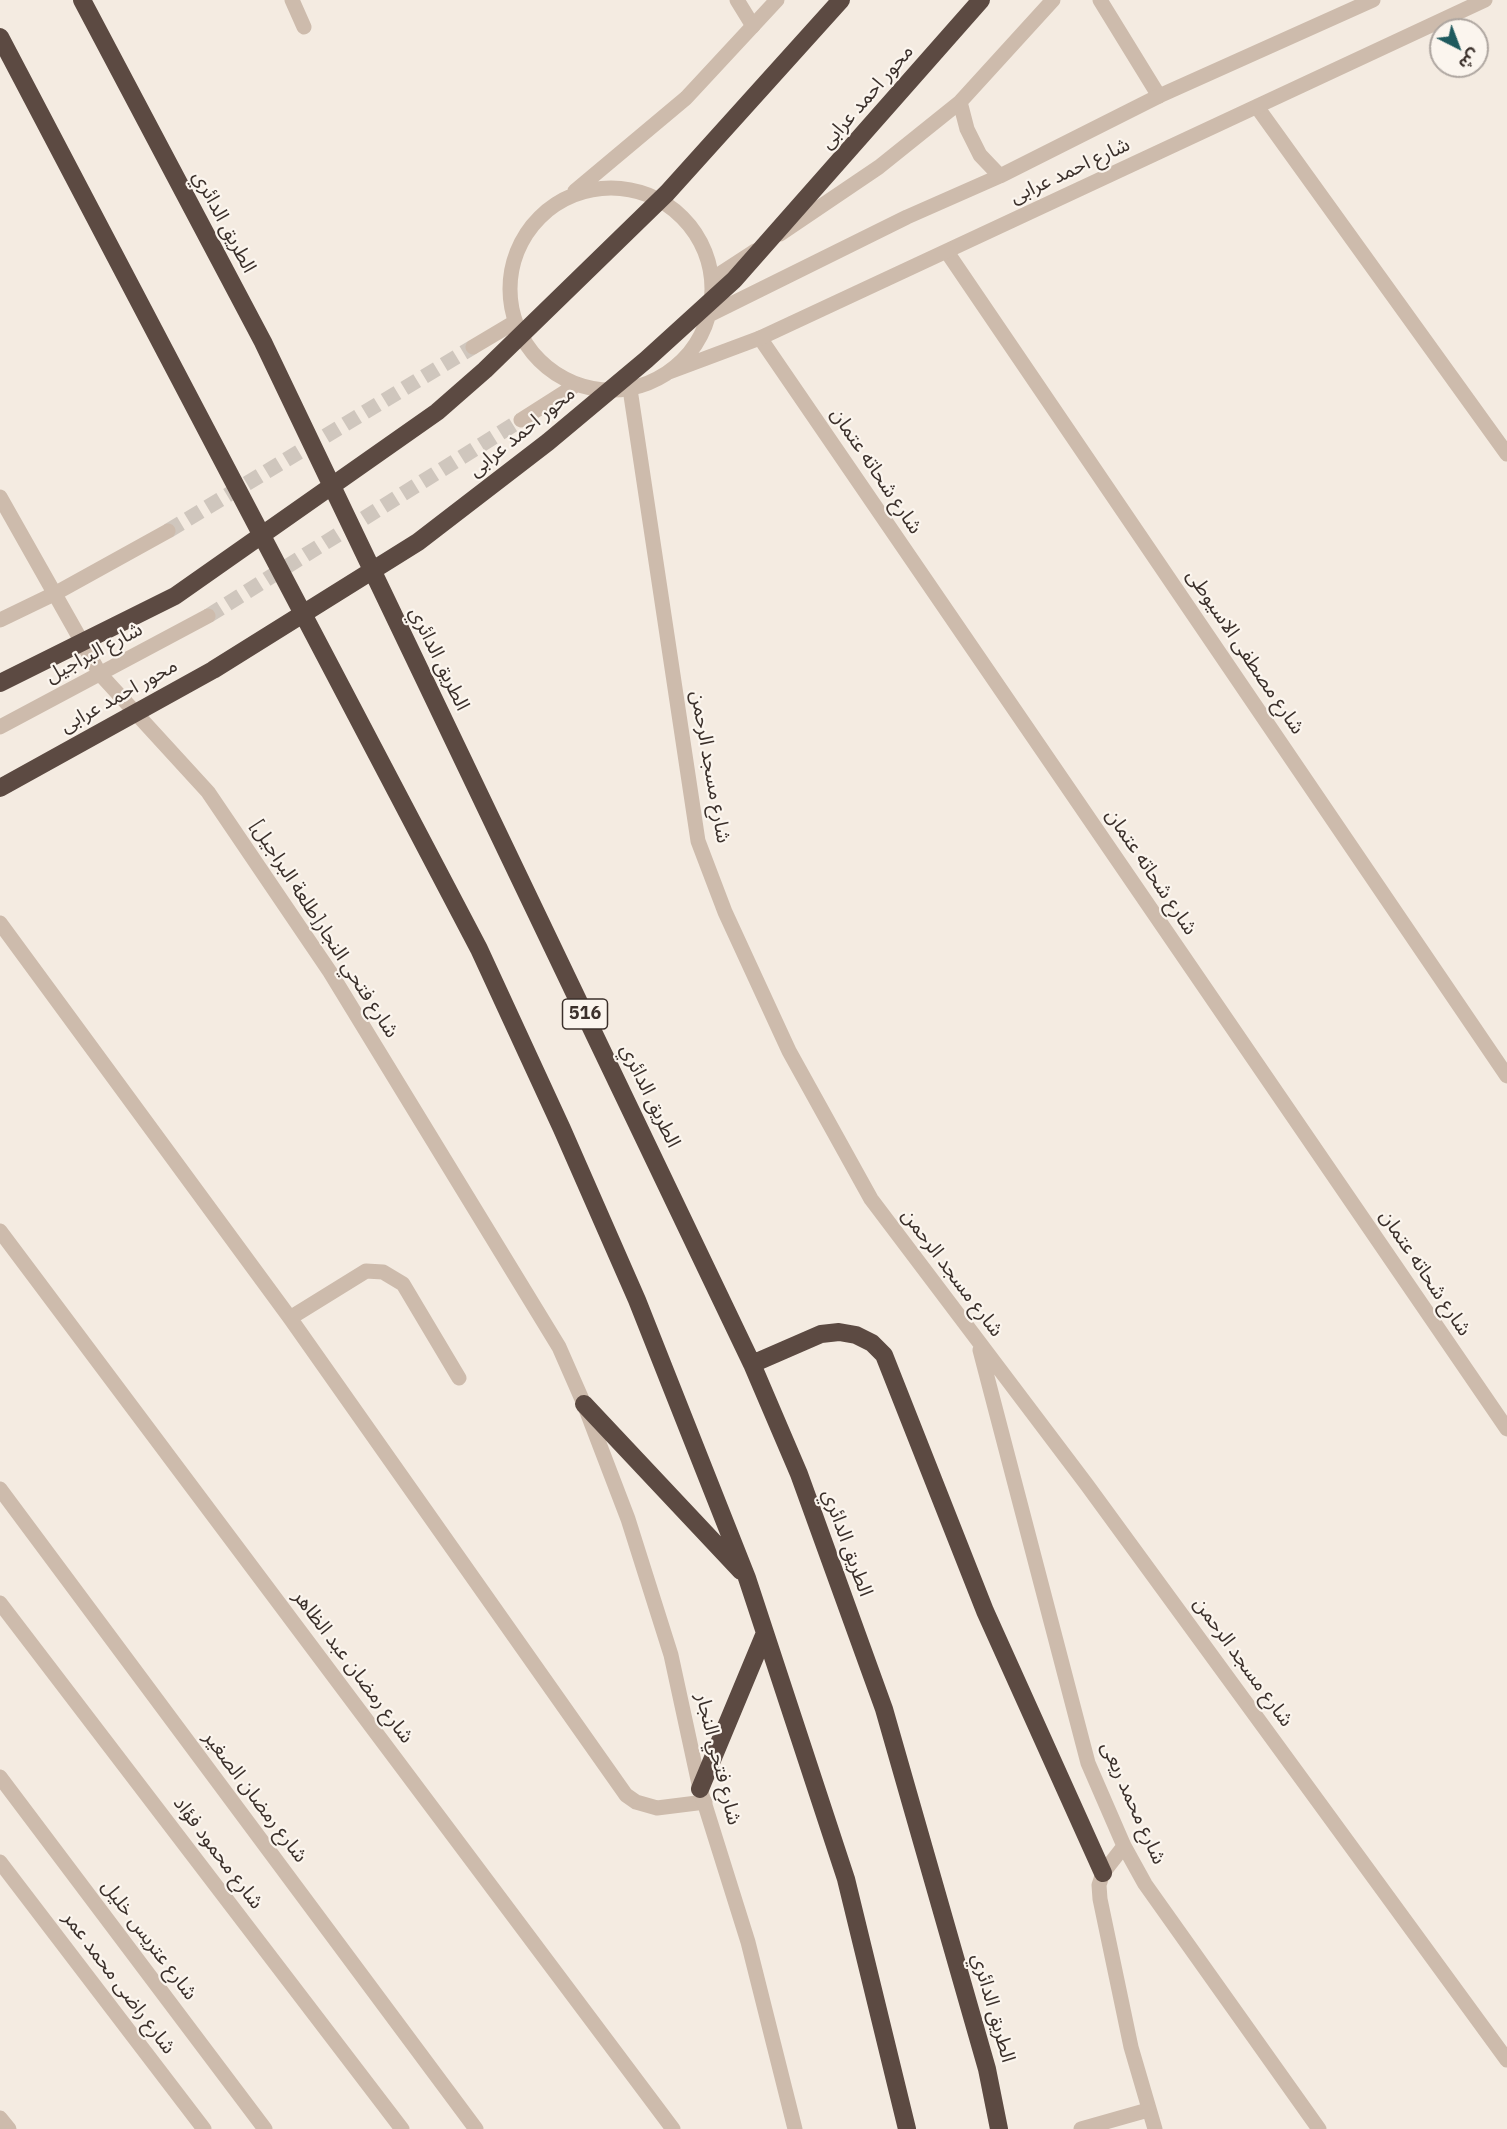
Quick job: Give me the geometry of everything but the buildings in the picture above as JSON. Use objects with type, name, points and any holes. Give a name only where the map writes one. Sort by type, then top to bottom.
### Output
[{"type":"highway","name":"الطريق الدائري","points":[[82,0],[268,353],[752,1364],[799,1474],[884,1709],[987,2069],[999,2129]]},
{"type":"highway","points":[[0,683],[175,596],[437,412],[485,370],[668,194],[841,0]]},
{"type":"highway","name":"محور احمد عرابى","points":[[0,788],[213,670],[418,542],[548,442],[646,360],[734,280],[981,0]]},
{"type":"highway","points":[[0,37],[479,950],[562,1129],[632,1289],[747,1578],[846,1879],[907,2129]]},
{"type":"highway","points":[[752,1364],[821,1334],[838,1332],[856,1335],[872,1343],[884,1356],[985,1611],[1103,1873]]},
{"type":"highway","points":[[584,1404],[747,1578]]},
{"type":"highway","points":[[703,1796],[765,1633]]},
{"type":"street","points":[[292,0],[304,27]]},
{"type":"street","points":[[737,0],[753,26]]},
{"type":"street","points":[[567,198],[590,190],[614,188],[638,191],[661,200],[680,215],[696,233],[707,255],[712,279],[709,315],[694,346],[669,372],[650,383],[630,389],[594,389],[576,385],[555,375],[538,360],[524,342],[515,322],[510,299],[510,276],[516,254],[534,224],[686,98],[777,0]]},
{"type":"street","points":[[712,279],[879,168],[960,102],[1053,0]]},
{"type":"street","points":[[1100,0],[1159,96]]},
{"type":"street","name":"شارع احمد عرابى","points":[[669,372],[760,338],[1485,0]]},
{"type":"street","name":"شارع احمد عرابى","points":[[709,315],[906,217],[1000,176],[1159,96],[1366,2]]},
{"type":"street","points":[[960,102],[967,129],[980,155],[1000,176]]},
{"type":"street","points":[[1257,107],[1507,454]]},
{"type":"street","name":"شارع مصطفى الاسيوطى","points":[[948,252],[1507,1076]]},
{"type":"street","points":[[473,347],[515,322]]},
{"type":"street","name":"شارع شحاته عتمان","points":[[760,338],[1507,1429]]},
{"type":"street","points":[[521,420],[576,385]]},
{"type":"street","name":"شارع مسجد الرحمن","points":[[630,389],[698,841],[756,983],[828,1126],[871,1199],[1087,1485],[1507,2060]]},
{"type":"street","name":"شارع فتحي النجار[طلعة البراجيل]","points":[[0,497],[100,674],[208,792],[330,972],[532,1300],[559,1347],[584,1404]]},
{"type":"street","points":[[0,620],[56,593],[168,531]]},
{"type":"street","name":"شارع البراجيل","points":[[0,727],[208,616]]},
{"type":"street","points":[[0,923],[290,1318],[626,1795],[636,1802],[657,1808],[703,1796]]},
{"type":"street","name":"شارع رمضان عبد الظاهر","points":[[0,1231],[673,2129]]},
{"type":"street","points":[[290,1318],[366,1271],[383,1272],[403,1284],[459,1378]]},
{"type":"street","name":"شارع محمد ريعى","points":[[979,1344],[1088,1763],[1124,1846],[1145,1884],[1319,2129]]},
{"type":"street","name":"شارع فتحي النجار","points":[[584,1404],[628,1519],[671,1655],[703,1796],[748,1942],[795,2129]]},
{"type":"street","name":"شارع رمضان الصغير","points":[[0,1489],[476,2129]]},
{"type":"street","name":"شارع محمود فؤاد","points":[[0,1603],[402,2129]]},
{"type":"street","name":"شارع عتريس خليل","points":[[0,1777],[265,2129]]},
{"type":"street","points":[[1124,1846],[1103,1873],[1099,1885],[1100,1899],[1131,2047],[1155,2129]]},
{"type":"street","name":"شارع راضى محمد عمر","points":[[0,1862],[204,2129]]},
{"type":"street","points":[[1081,2129],[1149,2110]]},
{"type":"street","points":[[0,2118],[9,2129]]},
{"type":"tunnel","points":[[168,531],[473,347]]},
{"type":"tunnel","points":[[208,616],[521,420]]}]
